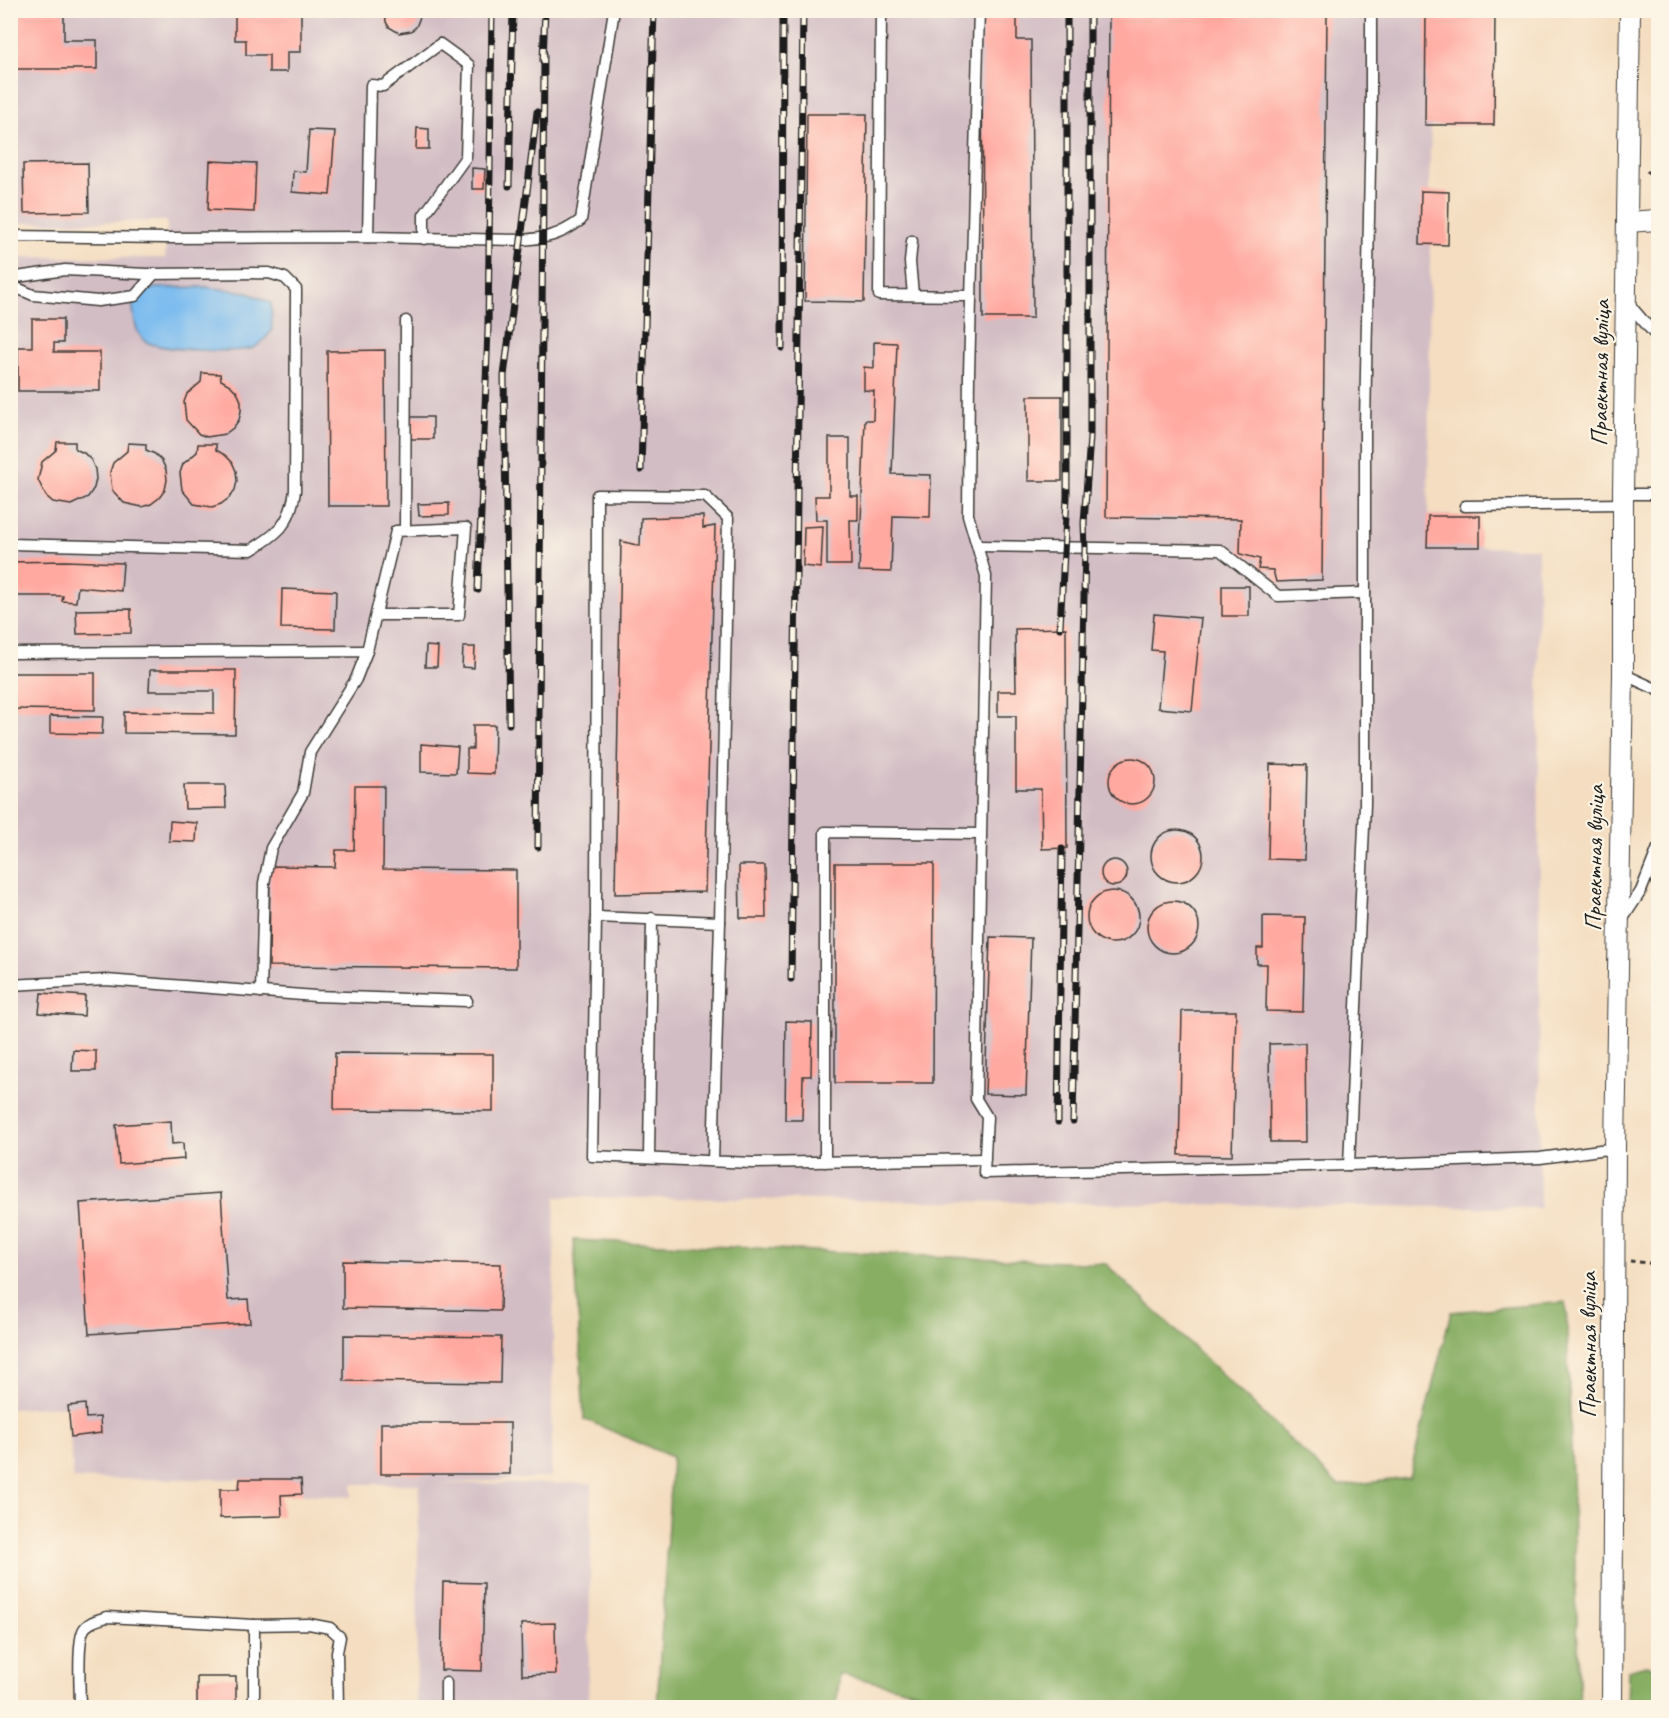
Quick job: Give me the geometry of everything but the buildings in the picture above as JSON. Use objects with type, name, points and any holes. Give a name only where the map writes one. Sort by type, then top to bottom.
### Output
[{"type":"street","name":"Праектная вуліца","points":[[1612,1707],[1615,1148],[1623,674],[1629,10]]},
{"type":"street","points":[[1627,222],[1659,220]]},
{"type":"lane","points":[[10,236],[368,237],[521,240],[543,238],[564,232],[581,220],[614,10]]},
{"type":"lane","points":[[881,10],[879,295],[971,296]]},
{"type":"lane","points":[[979,10],[968,515],[986,576],[976,1100],[987,1117],[984,1173],[1349,1165],[1540,1158],[1615,1148]]},
{"type":"lane","points":[[1349,1165],[1365,804],[1365,424],[1371,10]]},
{"type":"lane","points":[[368,237],[371,85],[383,86],[440,44],[469,65],[466,157],[424,215],[424,239]]},
{"type":"lane","points":[[912,241],[910,262],[913,295]]},
{"type":"lane","points":[[10,278],[65,270],[154,274],[269,273],[285,278],[296,289],[295,491],[292,512],[273,537],[250,550],[10,543]]},
{"type":"lane","points":[[10,285],[33,295],[98,301],[135,296],[154,274]]},
{"type":"lane","points":[[1626,301],[1659,338]]},
{"type":"lane","points":[[405,530],[406,321]]},
{"type":"lane","points":[[1465,506],[1623,499],[1659,494]]},
{"type":"lane","points":[[713,1161],[728,518],[705,496],[597,495],[596,917],[592,1156],[713,1161],[825,1162],[985,1159]]},
{"type":"lane","points":[[261,992],[264,883],[271,848],[303,793],[310,752],[356,679],[367,651],[396,531],[466,528],[459,615],[376,615]]},
{"type":"lane","points":[[978,546],[1220,550],[1278,596],[1365,593]]},
{"type":"lane","points":[[10,653],[367,651]]},
{"type":"lane","points":[[1623,674],[1659,690]]},
{"type":"lane","points":[[825,1162],[825,832],[980,834]]},
{"type":"lane","points":[[1618,926],[1641,891],[1659,848]]},
{"type":"lane","points":[[596,917],[720,922]]},
{"type":"lane","points":[[649,1158],[652,918]]},
{"type":"lane","points":[[10,985],[106,980],[315,996],[467,1001]]},
{"type":"lane","points":[[80,1707],[83,1630],[91,1622],[107,1617],[254,1625],[309,1624],[330,1628],[340,1637],[337,1652],[338,1707]]},
{"type":"lane","points":[[254,1625],[254,1707]]},
{"type":"lane","points":[[446,1683],[446,1707]]},
{"type":"path","points":[[1614,1260],[1659,1264]]},
{"type":"shaded area","points":[[10,11],[1495,11],[1494,125],[1431,126],[1429,191],[1449,192],[1448,245],[1430,245],[1428,515],[1480,516],[1480,547],[1538,548],[1540,1208],[555,1197],[551,1477],[438,1484],[592,1483],[588,1707],[416,1707],[419,1484],[352,1484],[352,1497],[302,1494],[301,1479],[73,1479],[68,1406],[11,1409],[11,257],[165,258],[167,221],[11,223]]},
{"type":"green space","points":[[574,1240],[1106,1264],[1339,1486],[1409,1478],[1451,1312],[1566,1302],[1580,1707],[986,1708],[840,1674],[836,1707],[657,1707],[672,1457],[584,1419]]},
{"type":"green space","points":[[1646,1665],[1658,1669],[1658,1707],[1627,1707],[1628,1670]]},
{"type":"water","points":[[205,287],[246,292],[271,303],[272,331],[255,347],[234,350],[167,347],[155,345],[142,338],[135,322],[132,299],[154,288]]},
{"type":"railway","points":[[478,590],[488,329],[492,10]]},
{"type":"railway","points":[[509,186],[513,10]]},
{"type":"railway","points":[[543,61],[545,10]]},
{"type":"railway","points":[[641,470],[654,10]]},
{"type":"railway","points":[[782,348],[783,10]]},
{"type":"railway","points":[[791,979],[803,10]]},
{"type":"railway","points":[[1060,628],[1067,497],[1067,10]]},
{"type":"railway","points":[[1073,1121],[1084,523],[1090,437],[1090,10]]},
{"type":"railway","points":[[538,847],[544,54]]},
{"type":"railway","points":[[509,724],[504,376],[537,112]]},
{"type":"railway","points":[[1058,1122],[1062,849]]}]
